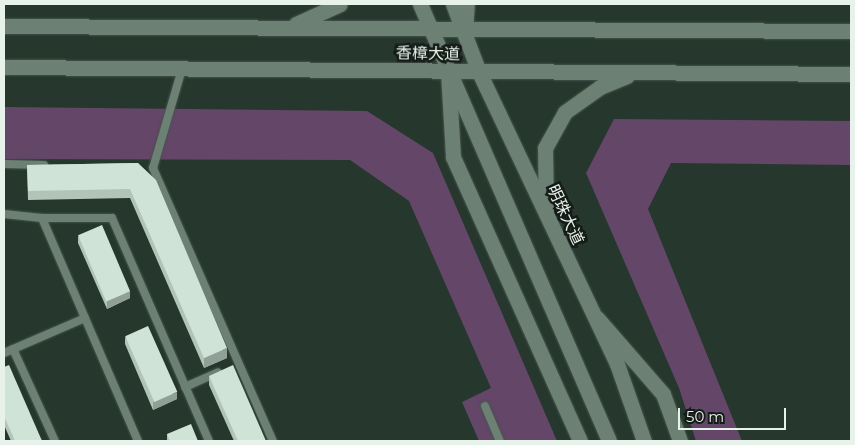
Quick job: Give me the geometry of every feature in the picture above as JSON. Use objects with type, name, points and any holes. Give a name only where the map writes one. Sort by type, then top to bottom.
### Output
[{"type":"main road","points":[[288,28],[340,4]]},
{"type":"main road","points":[[420,4],[608,441]]},
{"type":"main road","name":"明珠大道","points":[[453,4],[465,30],[479,72],[591,310],[644,441]]},
{"type":"main road","points":[[465,30],[467,4]]},
{"type":"main road","name":"香樟大道","points":[[4,26],[851,31]]},
{"type":"main road","name":"香樟大道","points":[[4,67],[851,74]]},
{"type":"main road","points":[[448,72],[453,157],[580,441]]},
{"type":"main road","points":[[546,214],[545,148],[566,112],[600,87],[635,73]]},
{"type":"main road","points":[[591,310],[663,394],[680,441]]},
{"type":"lane","points":[[182,69],[154,166],[273,441]]},
{"type":"lane","points":[[4,164],[54,165]]},
{"type":"lane","points":[[144,166],[154,166]]},
{"type":"lane","points":[[4,214],[42,218],[112,218],[209,441]]},
{"type":"lane","points":[[42,218],[138,441]]},
{"type":"lane","points":[[4,353],[85,318]]},
{"type":"lane","points":[[14,349],[55,441]]},
{"type":"lane","points":[[185,386],[239,363]]},
{"type":"lane","points":[[486,406],[500,441]]},
{"type":"shaded area","points":[[4,107],[367,111],[433,153],[557,441],[479,441],[462,402],[491,388],[409,201],[350,160],[4,159]]},
{"type":"shaded area","points":[[614,119],[851,121],[851,165],[671,163],[648,209],[742,441],[696,441],[679,388],[586,173]]},
{"type":"building","points":[[138,163],[156,180],[227,348],[204,358],[130,189],[28,191],[27,165]]},
{"type":"building","points":[[102,225],[130,291],[106,301],[78,235]]},
{"type":"building","points":[[148,326],[177,392],[154,402],[125,336]]},
{"type":"building","points":[[9,365],[42,441],[15,441],[4,416],[4,367]]},
{"type":"building","points":[[233,365],[266,441],[238,441],[209,376]]},
{"type":"building","points":[[191,424],[198,441],[170,441],[167,434]]}]
